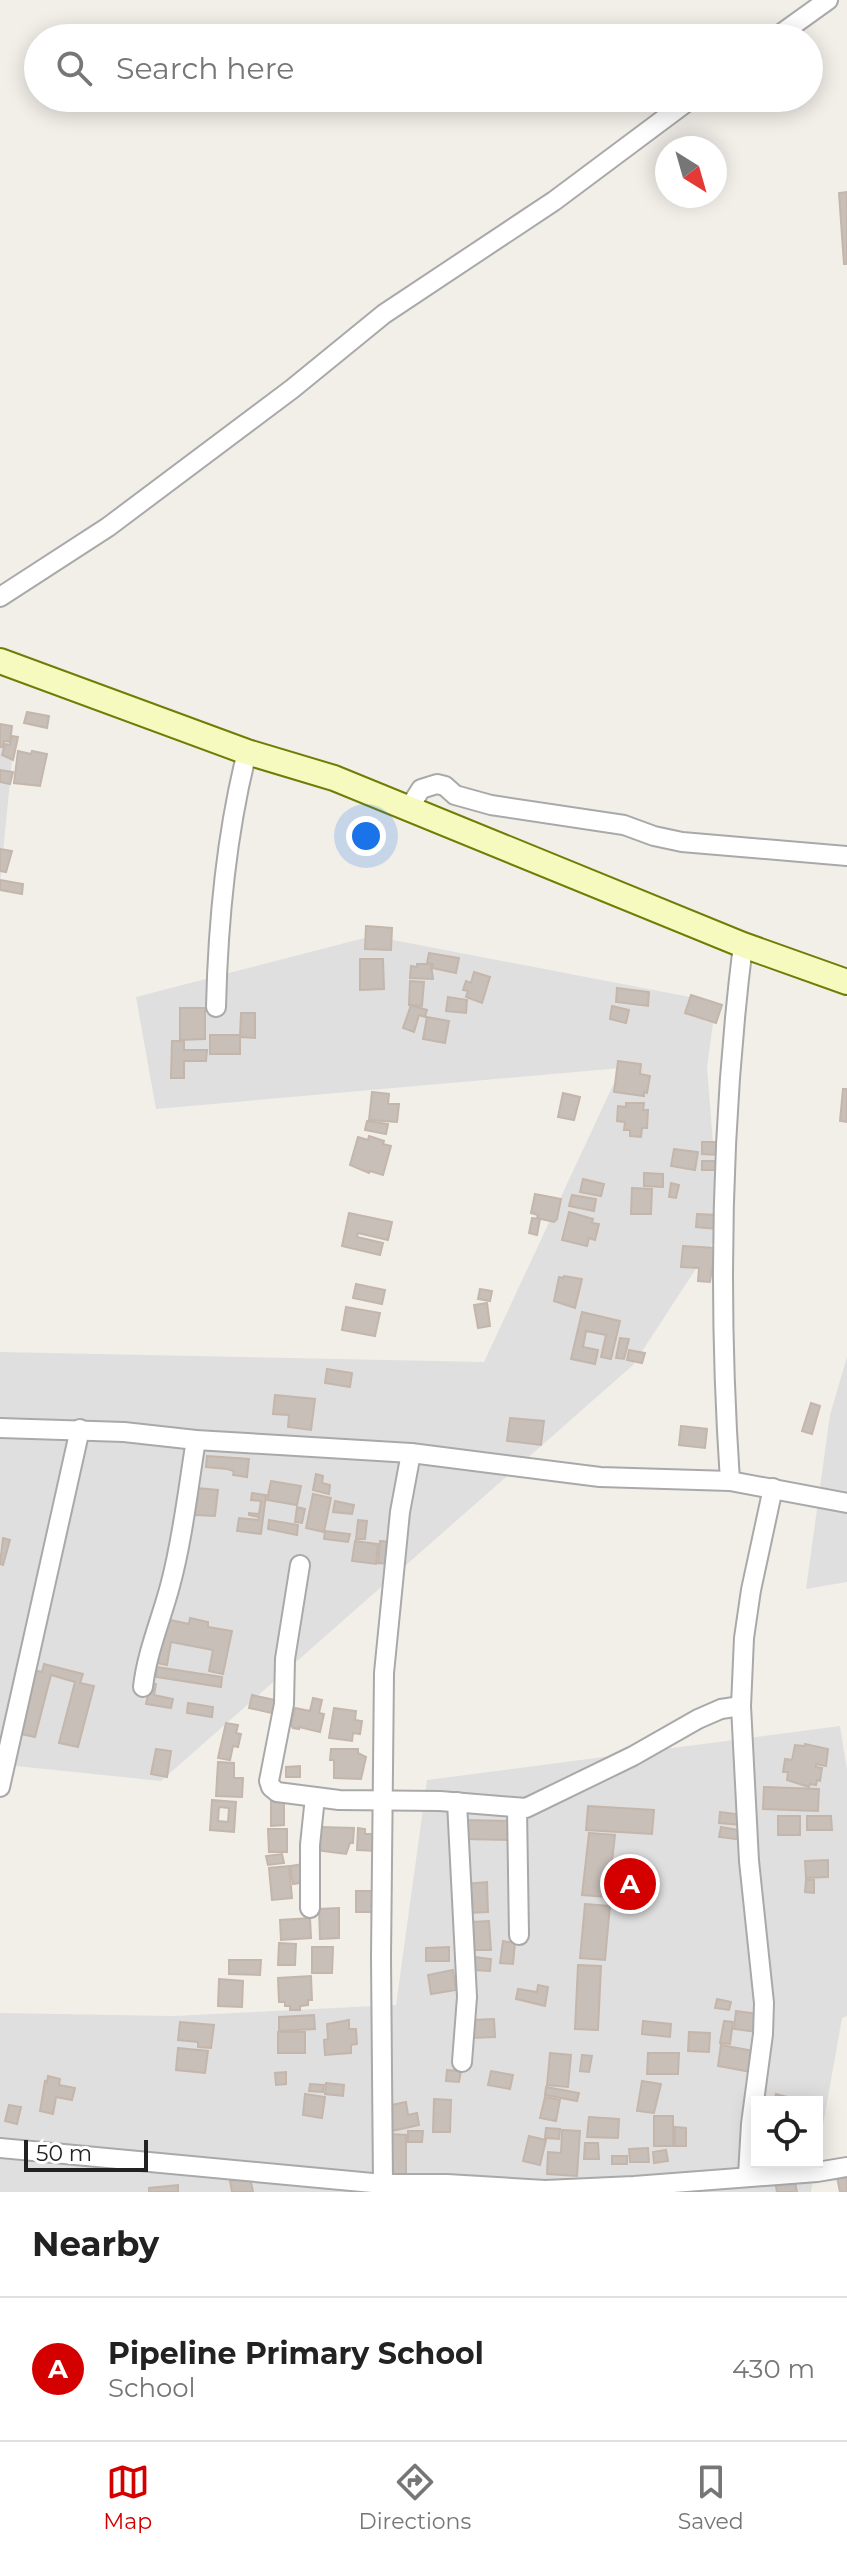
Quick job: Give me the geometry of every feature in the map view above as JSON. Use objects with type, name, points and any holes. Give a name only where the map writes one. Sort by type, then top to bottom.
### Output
[{"type":"main road","points":[[0,661],[247,752],[334,778],[743,945],[847,982]]},
{"type":"street","points":[[795,24],[828,0]]},
{"type":"street","points":[[0,597],[118,520],[292,389],[384,314],[554,201],[673,112]]},
{"type":"street","points":[[216,1007],[225,876],[234,809],[247,752]]},
{"type":"street","points":[[409,808],[421,789],[437,784],[455,795],[491,805],[624,825],[682,842],[847,856]]},
{"type":"street","points":[[730,1481],[724,1392],[724,1185],[730,1073],[743,945]]},
{"type":"street","points":[[0,1428],[80,1429],[196,1440],[411,1453],[600,1477],[730,1481],[847,1503]]},
{"type":"street","points":[[0,1787],[80,1429]]},
{"type":"street","points":[[143,1687],[146,1663],[181,1540],[196,1440]]},
{"type":"street","points":[[383,2184],[382,1801],[385,1656],[400,1512],[411,1453]]},
{"type":"street","points":[[748,2175],[764,2003],[749,1861],[741,1706],[744,1638],[751,1590],[773,1488]]},
{"type":"street","points":[[300,1565],[285,1659],[284,1704],[269,1781],[277,1792],[382,1801],[457,1802],[517,1809],[533,1806],[585,1781],[698,1719],[721,1709],[741,1706]]},
{"type":"street","points":[[310,1908],[310,1845],[315,1797]]},
{"type":"street","points":[[457,1802],[467,1997],[462,2062]]},
{"type":"street","points":[[517,1809],[519,1935]]},
{"type":"street","points":[[0,2148],[383,2184],[545,2190],[634,2186],[847,2167]]},
{"type":"shaded area","points":[[0,744],[13,750],[0,884]]},
{"type":"shaded area","points":[[372,936],[716,1002],[707,1067],[720,1232],[633,1365],[161,1781],[16,1766],[0,1752],[0,1352],[484,1362],[621,1068],[156,1109],[136,997]]},
{"type":"shaded area","points":[[847,1357],[847,1582],[806,1589],[830,1415]]},
{"type":"shaded area","points":[[840,1726],[847,1770],[847,2016],[842,2018],[823,2125],[823,2096],[751,2096],[751,2168],[815,2168],[811,2192],[0,2192],[0,2013],[174,2016],[396,2005],[427,1780]]},
{"type":"building","points":[[847,192],[847,264],[844,264],[839,193]]},
{"type":"building","points":[[27,712],[49,716],[47,728],[24,723]]},
{"type":"building","points":[[0,724],[12,726],[10,742],[4,741],[3,747],[0,747]]},
{"type":"building","points":[[12,736],[18,737],[13,760],[2,755],[5,744],[10,745]]},
{"type":"building","points":[[18,751],[47,754],[40,786],[14,783]]},
{"type":"building","points":[[0,770],[13,772],[10,784],[0,782]]},
{"type":"building","points":[[0,849],[12,851],[6,872],[0,871]]},
{"type":"building","points":[[0,880],[23,884],[22,894],[0,890]]},
{"type":"building","points":[[366,926],[392,928],[391,950],[365,949]]},
{"type":"building","points":[[429,953],[459,958],[456,973],[432,968],[433,964],[427,963]]},
{"type":"building","points":[[360,959],[383,959],[384,989],[360,990]]},
{"type":"building","points":[[417,964],[431,964],[433,979],[410,978],[411,966],[417,967]]},
{"type":"building","points":[[474,972],[490,977],[482,1003],[466,997],[468,991],[463,990],[466,981],[471,983]]},
{"type":"building","points":[[410,981],[424,982],[422,1006],[409,1005]]},
{"type":"building","points":[[617,988],[649,992],[648,1006],[616,1002]]},
{"type":"building","points":[[691,995],[722,1005],[716,1023],[685,1013]]},
{"type":"building","points":[[448,997],[467,1000],[466,1013],[446,1011]]},
{"type":"building","points":[[411,1005],[427,1010],[425,1017],[419,1015],[414,1032],[403,1028]]},
{"type":"building","points":[[612,1006],[629,1010],[626,1023],[610,1019]]},
{"type":"building","points":[[180,1008],[205,1008],[205,1039],[180,1040]]},
{"type":"building","points":[[241,1013],[255,1013],[255,1038],[240,1037]]},
{"type":"building","points":[[427,1017],[449,1021],[445,1043],[423,1039]]},
{"type":"building","points":[[210,1035],[240,1035],[240,1054],[210,1054]]},
{"type":"building","points":[[172,1041],[184,1041],[184,1050],[207,1050],[206,1061],[184,1061],[184,1078],[171,1078]]},
{"type":"building","points":[[618,1061],[641,1064],[640,1074],[650,1076],[644,1096],[614,1092]]},
{"type":"building","points":[[843,1089],[847,1089],[847,1122],[840,1121]]},
{"type":"building","points":[[372,1092],[389,1094],[388,1104],[399,1104],[397,1122],[369,1120]]},
{"type":"building","points":[[563,1093],[580,1097],[574,1120],[558,1117]]},
{"type":"building","points":[[626,1103],[644,1103],[643,1110],[648,1110],[647,1128],[642,1128],[641,1137],[630,1136],[630,1130],[624,1130],[625,1122],[617,1121],[618,1106],[626,1107]]},
{"type":"building","points":[[367,1121],[388,1124],[386,1134],[365,1130]]},
{"type":"building","points":[[369,1136],[391,1146],[383,1175],[350,1165],[358,1137],[368,1140]]},
{"type":"building","points":[[702,1142],[719,1142],[719,1155],[702,1154]]},
{"type":"building","points":[[674,1149],[698,1152],[695,1170],[671,1166]]},
{"type":"building","points":[[702,1161],[715,1161],[715,1170],[702,1170]]},
{"type":"building","points":[[644,1173],[663,1174],[663,1187],[644,1186]]},
{"type":"building","points":[[583,1179],[604,1184],[601,1196],[580,1192]]},
{"type":"building","points":[[671,1183],[679,1185],[676,1198],[669,1197]]},
{"type":"building","points":[[632,1188],[652,1189],[651,1214],[631,1214]]},
{"type":"building","points":[[535,1194],[561,1199],[554,1222],[537,1218],[538,1215],[531,1213]]},
{"type":"building","points":[[572,1195],[596,1199],[594,1211],[569,1206]]},
{"type":"building","points":[[569,1212],[593,1219],[592,1223],[599,1224],[595,1240],[589,1238],[587,1246],[562,1240]]},
{"type":"building","points":[[349,1213],[392,1222],[388,1240],[358,1233],[357,1237],[383,1243],[380,1255],[342,1246]]},
{"type":"building","points":[[697,1214],[717,1215],[716,1229],[696,1227]]},
{"type":"building","points":[[532,1218],[540,1219],[537,1235],[529,1233]]},
{"type":"building","points":[[683,1246],[715,1248],[710,1282],[698,1281],[699,1268],[681,1267]]},
{"type":"building","points":[[559,1277],[582,1279],[575,1308],[554,1301]]},
{"type":"building","points":[[356,1284],[385,1290],[382,1304],[353,1298]]},
{"type":"building","points":[[480,1289],[492,1291],[490,1301],[478,1299]]},
{"type":"building","points":[[487,1303],[490,1326],[478,1328],[474,1305]]},
{"type":"building","points":[[346,1307],[380,1313],[375,1336],[342,1330]]},
{"type":"building","points":[[582,1312],[620,1321],[611,1359],[601,1357],[606,1335],[586,1331],[583,1347],[598,1350],[595,1364],[571,1359]]},
{"type":"building","points":[[620,1338],[629,1339],[624,1359],[616,1358]]},
{"type":"building","points":[[629,1350],[645,1353],[642,1363],[627,1360]]},
{"type":"building","points":[[327,1369],[352,1373],[350,1387],[325,1383]]},
{"type":"building","points":[[275,1395],[315,1399],[311,1430],[288,1427],[289,1415],[273,1414]]},
{"type":"building","points":[[811,1403],[820,1406],[812,1434],[802,1431]]},
{"type":"building","points":[[510,1418],[544,1421],[541,1445],[507,1441]]},
{"type":"building","points":[[681,1426],[707,1429],[705,1448],[679,1445]]},
{"type":"building","points":[[207,1456],[249,1459],[247,1477],[233,1475],[234,1471],[227,1469],[206,1467]]},
{"type":"building","points":[[316,1474],[323,1476],[322,1483],[330,1485],[329,1494],[313,1490]]},
{"type":"building","points":[[271,1481],[301,1486],[297,1505],[267,1500]]},
{"type":"building","points":[[197,1488],[218,1490],[215,1516],[195,1515]]},
{"type":"building","points":[[252,1493],[266,1495],[261,1534],[237,1531],[239,1518],[258,1520],[259,1517],[249,1515],[259,1514],[261,1501],[251,1500]]},
{"type":"building","points":[[313,1494],[331,1498],[324,1532],[306,1528]]},
{"type":"building","points":[[335,1501],[354,1505],[352,1514],[333,1512]]},
{"type":"building","points":[[297,1507],[305,1509],[302,1523],[295,1522]]},
{"type":"building","points":[[269,1520],[298,1525],[297,1535],[268,1529]]},
{"type":"building","points":[[358,1520],[367,1521],[365,1539],[356,1539]]},
{"type":"building","points":[[325,1531],[350,1534],[348,1542],[324,1539]]},
{"type":"building","points":[[3,1538],[10,1540],[3,1565],[0,1564]]},
{"type":"building","points":[[355,1541],[378,1544],[376,1564],[352,1561]]},
{"type":"building","points":[[380,1541],[393,1542],[390,1564],[378,1563]]},
{"type":"building","points":[[190,1618],[208,1622],[208,1627],[232,1631],[223,1674],[209,1671],[213,1650],[171,1642],[167,1665],[157,1663],[166,1619],[189,1624]]},
{"type":"building","points":[[44,1664],[83,1674],[80,1683],[94,1686],[78,1747],[59,1743],[75,1682],[51,1675],[35,1737],[16,1733],[33,1670],[42,1672]]},
{"type":"building","points":[[157,1667],[222,1677],[221,1687],[156,1677]]},
{"type":"building","points":[[151,1683],[156,1684],[154,1695],[173,1699],[171,1708],[146,1704]]},
{"type":"building","points":[[252,1695],[275,1700],[272,1713],[249,1708]]},
{"type":"building","points":[[313,1698],[322,1700],[319,1713],[324,1714],[320,1732],[293,1728],[295,1708],[310,1711]]},
{"type":"building","points":[[188,1703],[213,1707],[212,1717],[187,1713]]},
{"type":"building","points":[[334,1708],[356,1711],[355,1720],[362,1721],[360,1734],[353,1733],[352,1741],[329,1738]]},
{"type":"building","points":[[226,1723],[238,1725],[236,1733],[241,1734],[238,1747],[233,1746],[230,1760],[218,1758]]},
{"type":"building","points":[[795,1745],[828,1749],[826,1766],[816,1764],[816,1767],[822,1768],[820,1781],[809,1787],[787,1780],[788,1772],[783,1772],[785,1759],[792,1760]]},
{"type":"building","points":[[156,1749],[171,1751],[167,1777],[151,1774]]},
{"type":"building","points":[[331,1749],[358,1749],[358,1753],[366,1757],[361,1779],[334,1778]]},
{"type":"building","points":[[218,1762],[234,1763],[234,1778],[243,1778],[242,1797],[216,1796]]},
{"type":"building","points":[[300,1766],[300,1777],[286,1777],[286,1767]]},
{"type":"building","points":[[764,1787],[819,1789],[818,1811],[763,1809]]},
{"type":"building","points":[[271,1798],[284,1798],[284,1825],[271,1826]]},
{"type":"building","points":[[212,1800],[236,1802],[234,1832],[210,1830]],"holes":[[[219,1807],[229,1808],[228,1822],[218,1821]]]},
{"type":"building","points":[[588,1806],[654,1810],[652,1834],[586,1830]]},
{"type":"building","points":[[720,1812],[744,1815],[742,1825],[719,1823]]},
{"type":"building","points":[[778,1816],[800,1816],[800,1835],[778,1835]]},
{"type":"building","points":[[807,1816],[831,1816],[832,1830],[807,1830]]},
{"type":"building","points":[[465,1820],[513,1821],[513,1840],[464,1839]]},
{"type":"building","points":[[319,1827],[354,1828],[353,1843],[350,1843],[346,1854],[315,1850]]},
{"type":"building","points":[[721,1827],[744,1831],[743,1840],[719,1837]]},
{"type":"building","points":[[358,1828],[365,1829],[365,1834],[379,1834],[378,1851],[357,1850]]},
{"type":"building","points":[[268,1829],[287,1829],[287,1852],[269,1852]]},
{"type":"building","points":[[589,1833],[615,1835],[608,1897],[582,1895]]},
{"type":"building","points":[[282,1854],[284,1863],[268,1865],[266,1856]]},
{"type":"building","points":[[828,1860],[828,1877],[806,1878],[805,1861]]},
{"type":"building","points":[[304,1864],[307,1882],[293,1884],[290,1866]]},
{"type":"building","points":[[289,1866],[292,1898],[272,1900],[269,1868]]},
{"type":"building","points":[[806,1880],[814,1880],[814,1893],[805,1892]]},
{"type":"building","points":[[487,1882],[488,1912],[467,1913],[466,1884]]},
{"type":"building","points":[[356,1891],[379,1891],[379,1912],[356,1912]]},
{"type":"building","points":[[585,1904],[610,1906],[605,1960],[580,1958]]},
{"type":"building","points":[[339,1908],[339,1938],[320,1939],[319,1909]]},
{"type":"building","points":[[310,1918],[311,1938],[281,1940],[280,1920]]},
{"type":"building","points":[[489,1921],[491,1950],[472,1950],[471,1922]]},
{"type":"building","points":[[503,1941],[515,1943],[513,1964],[500,1963]]},
{"type":"building","points":[[279,1943],[296,1944],[295,1965],[278,1965]]},
{"type":"building","points":[[312,1947],[333,1947],[332,1973],[312,1973]]},
{"type":"building","points":[[449,1947],[449,1961],[426,1961],[426,1948]]},
{"type":"building","points":[[475,1957],[491,1959],[490,1971],[473,1970]]},
{"type":"building","points":[[229,1960],[261,1960],[260,1975],[229,1974]]},
{"type":"building","points":[[578,1965],[601,1966],[598,2030],[575,2029]]},
{"type":"building","points":[[453,1970],[456,1990],[431,1994],[428,1975]]},
{"type":"building","points":[[311,1976],[312,2000],[308,2000],[308,2005],[300,2006],[300,2010],[290,2010],[285,2002],[279,2002],[278,1978]]},
{"type":"building","points":[[219,1979],[243,1981],[242,2007],[218,2006]]},
{"type":"building","points":[[538,1985],[548,1987],[545,2006],[516,1999],[518,1989],[537,1992]]},
{"type":"building","points":[[717,1999],[731,2002],[729,2010],[715,2008]]},
{"type":"building","points":[[736,2011],[759,2014],[756,2032],[734,2029]]},
{"type":"building","points":[[314,2015],[315,2029],[279,2031],[279,2017]]},
{"type":"building","points":[[494,2019],[495,2037],[471,2038],[471,2020]]},
{"type":"building","points":[[349,2020],[349,2029],[356,2029],[357,2044],[351,2045],[351,2053],[325,2055],[327,2024]]},
{"type":"building","points":[[643,2021],[671,2024],[670,2037],[642,2034]]},
{"type":"building","points":[[724,2021],[733,2022],[730,2044],[720,2043]]},
{"type":"building","points":[[180,2022],[214,2025],[211,2048],[198,2047],[198,2042],[178,2040]]},
{"type":"building","points":[[278,2032],[305,2032],[305,2053],[278,2053]]},
{"type":"building","points":[[689,2032],[710,2033],[709,2052],[688,2051]]},
{"type":"building","points":[[721,2045],[754,2051],[751,2072],[718,2066]]},
{"type":"building","points":[[178,2048],[208,2051],[205,2073],[176,2070]]},
{"type":"building","points":[[550,2053],[571,2055],[568,2087],[547,2085]]},
{"type":"building","points":[[648,2053],[679,2053],[678,2074],[647,2074]]},
{"type":"building","points":[[582,2055],[592,2056],[589,2072],[580,2071]]},
{"type":"building","points":[[447,2070],[461,2071],[459,2082],[446,2081]]},
{"type":"building","points":[[491,2071],[513,2075],[510,2089],[488,2085]]},
{"type":"building","points":[[286,2072],[286,2084],[276,2085],[275,2073]]},
{"type":"building","points":[[48,2076],[60,2079],[59,2085],[75,2088],[72,2100],[56,2097],[53,2114],[40,2111]]},
{"type":"building","points":[[642,2081],[661,2084],[654,2113],[637,2111]]},
{"type":"building","points":[[326,2083],[344,2085],[343,2096],[325,2094]]},
{"type":"building","points":[[310,2084],[324,2085],[323,2092],[309,2091]]},
{"type":"building","points":[[546,2087],[579,2093],[577,2101],[545,2095]]},
{"type":"building","points":[[305,2094],[325,2097],[322,2118],[303,2115]]},
{"type":"building","points":[[545,2097],[560,2100],[556,2121],[540,2118]]},
{"type":"building","points":[[434,2099],[451,2100],[450,2132],[433,2132]]},
{"type":"building","points":[[406,2102],[408,2115],[417,2113],[419,2125],[392,2131],[386,2106]]},
{"type":"building","points":[[9,2105],[21,2107],[17,2124],[5,2121]]},
{"type":"building","points":[[654,2116],[673,2116],[673,2146],[654,2146]]},
{"type":"building","points":[[589,2117],[619,2119],[618,2138],[587,2137]]},
{"type":"building","points":[[675,2127],[686,2128],[686,2146],[675,2146]]},
{"type":"building","points":[[546,2128],[560,2129],[559,2139],[545,2138]]},
{"type":"building","points":[[562,2130],[580,2131],[577,2176],[547,2174],[548,2152],[561,2153]]},
{"type":"building","points":[[408,2131],[423,2131],[422,2142],[408,2142]]},
{"type":"building","points":[[391,2134],[406,2135],[406,2176],[390,2177]]},
{"type":"building","points":[[529,2136],[546,2140],[540,2165],[523,2161]]},
{"type":"building","points":[[585,2143],[598,2143],[599,2159],[584,2159]]},
{"type":"building","points":[[648,2148],[649,2162],[630,2162],[629,2149]]},
{"type":"building","points":[[666,2150],[668,2161],[654,2163],[653,2152]]},
{"type":"building","points":[[612,2156],[627,2156],[627,2164],[612,2164]]},
{"type":"building","points":[[847,2174],[847,2192],[840,2192],[837,2177]]},
{"type":"building","points":[[250,2177],[253,2192],[232,2192],[230,2181]]},
{"type":"building","points":[[794,2177],[797,2192],[777,2192],[775,2181]]},
{"type":"building","points":[[178,2185],[178,2192],[149,2192],[149,2188]]},
{"type":"place","name":"Pipeline Primary School","points":[[630,1884]]}]
